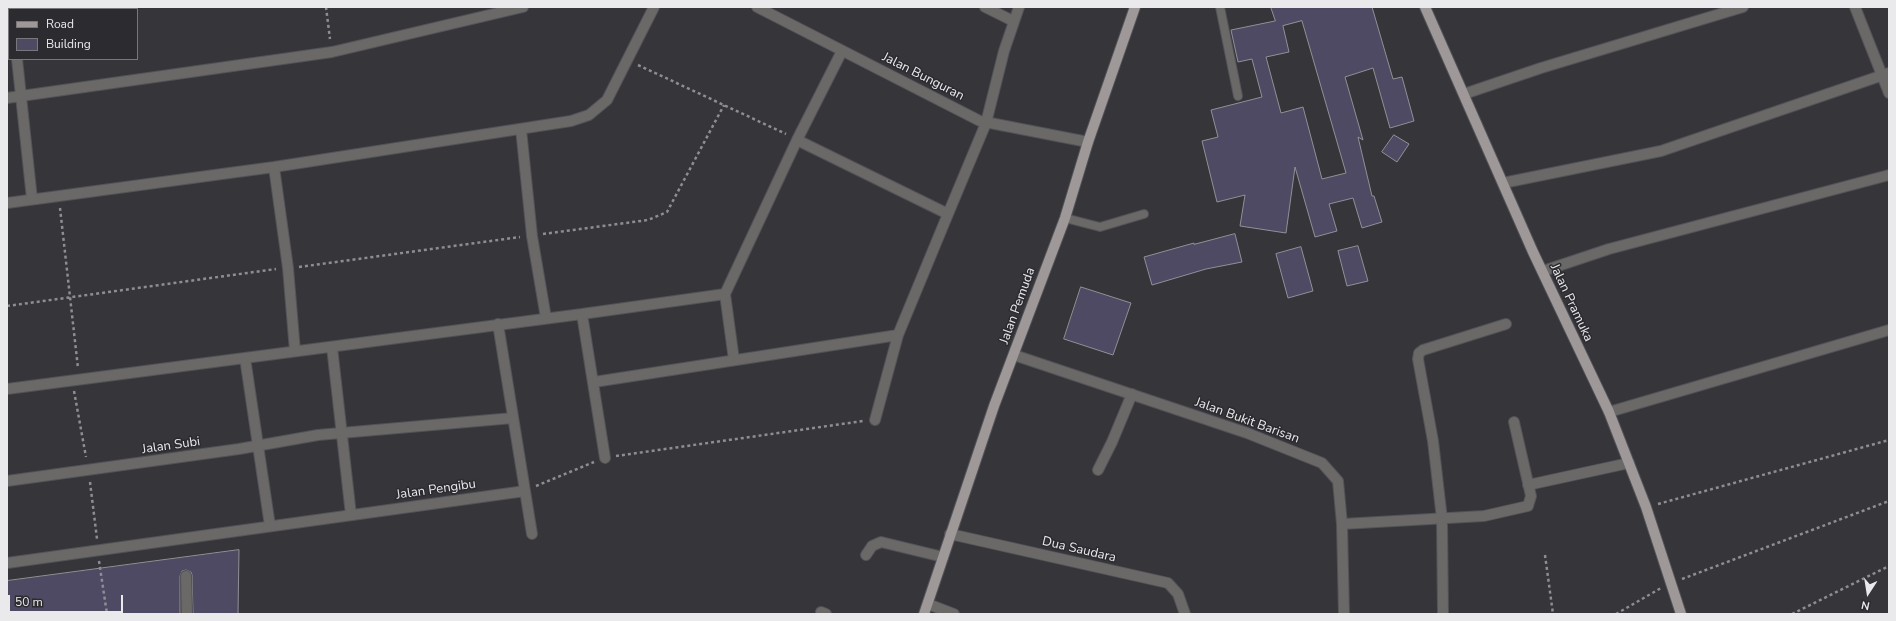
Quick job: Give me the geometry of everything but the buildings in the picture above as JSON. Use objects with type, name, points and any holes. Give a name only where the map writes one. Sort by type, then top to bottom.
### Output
[{"type":"main road","name":"Jalan Pemuda","points":[[924,614],[994,406],[1065,218],[1088,142],[1135,7]]},
{"type":"main road","name":"Jalan Pramuka","points":[[1425,7],[1503,183],[1609,412],[1646,507],[1681,614]]},
{"type":"street","points":[[7,98],[332,52],[523,7]]},
{"type":"street","points":[[7,203],[274,167],[571,121],[589,115],[607,100],[654,7]]},
{"type":"street","name":"Jalan Bunguran","points":[[757,7],[986,123],[1088,142]]},
{"type":"street","points":[[985,7],[1013,21]]},
{"type":"street","points":[[875,420],[898,335],[986,123],[1013,21],[1019,7]]},
{"type":"street","points":[[1464,94],[1541,68],[1743,7]]},
{"type":"street","points":[[1854,7],[1885,74],[1889,93]]},
{"type":"street","points":[[734,360],[725,294],[797,140],[842,51]]},
{"type":"street","points":[[17,60],[32,199]]},
{"type":"street","points":[[1503,183],[1661,152],[1885,74]]},
{"type":"street","points":[[521,129],[532,236],[546,318]]},
{"type":"street","points":[[797,140],[948,214]]},
{"type":"street","points":[[274,167],[288,268],[295,351]]},
{"type":"street","points":[[1543,271],[1609,249],[1889,175]]},
{"type":"street","points":[[7,389],[725,294]]},
{"type":"street","points":[[582,314],[605,458]]},
{"type":"street","points":[[498,324],[532,534]]},
{"type":"street","points":[[1443,614],[1442,519],[1433,441],[1418,359],[1419,353],[1422,350],[1506,324]]},
{"type":"street","points":[[1609,412],[1889,330]]},
{"type":"street","points":[[594,382],[898,335]]},
{"type":"street","points":[[332,347],[351,515]]},
{"type":"street","name":"Jalan Bukit Barisan","points":[[1014,355],[1247,433],[1322,463],[1338,481],[1342,524],[1344,614]]},
{"type":"street","points":[[245,358],[270,526]]},
{"type":"street","points":[[1098,470],[1112,442],[1132,394]]},
{"type":"street","name":"Jalan Subi","points":[[7,481],[341,433],[513,418]]},
{"type":"street","points":[[1342,524],[1484,516],[1528,506],[1531,496],[1514,422]]},
{"type":"street","points":[[1528,485],[1629,463]]},
{"type":"street","name":"Jalan Pengibu","points":[[7,563],[525,491]]},
{"type":"street","name":"Dua Saudara","points":[[950,534],[1168,583],[1178,594],[1184,614]]},
{"type":"street","points":[[866,555],[872,546],[881,542],[943,557]]},
{"type":"street","points":[[186,576],[187,614]]},
{"type":"street","points":[[928,604],[954,614]]},
{"type":"lane","points":[[1220,7],[1238,96]]},
{"type":"lane","points":[[1065,218],[1100,228],[1144,214]]},
{"type":"path","points":[[326,7],[332,52]]},
{"type":"path","points":[[628,60],[797,140]]},
{"type":"path","points":[[7,306],[70,296],[648,220],[667,212],[724,105]]},
{"type":"path","points":[[58,196],[79,380]]},
{"type":"path","points":[[525,491],[605,458],[875,420]]},
{"type":"path","points":[[1646,507],[1889,440]]},
{"type":"path","points":[[1616,614],[1670,583],[1889,501]]},
{"type":"path","points":[[98,551],[107,614]]},
{"type":"path","points":[[1544,555],[1553,614]]},
{"type":"path","points":[[1792,614],[1889,566]]}]
